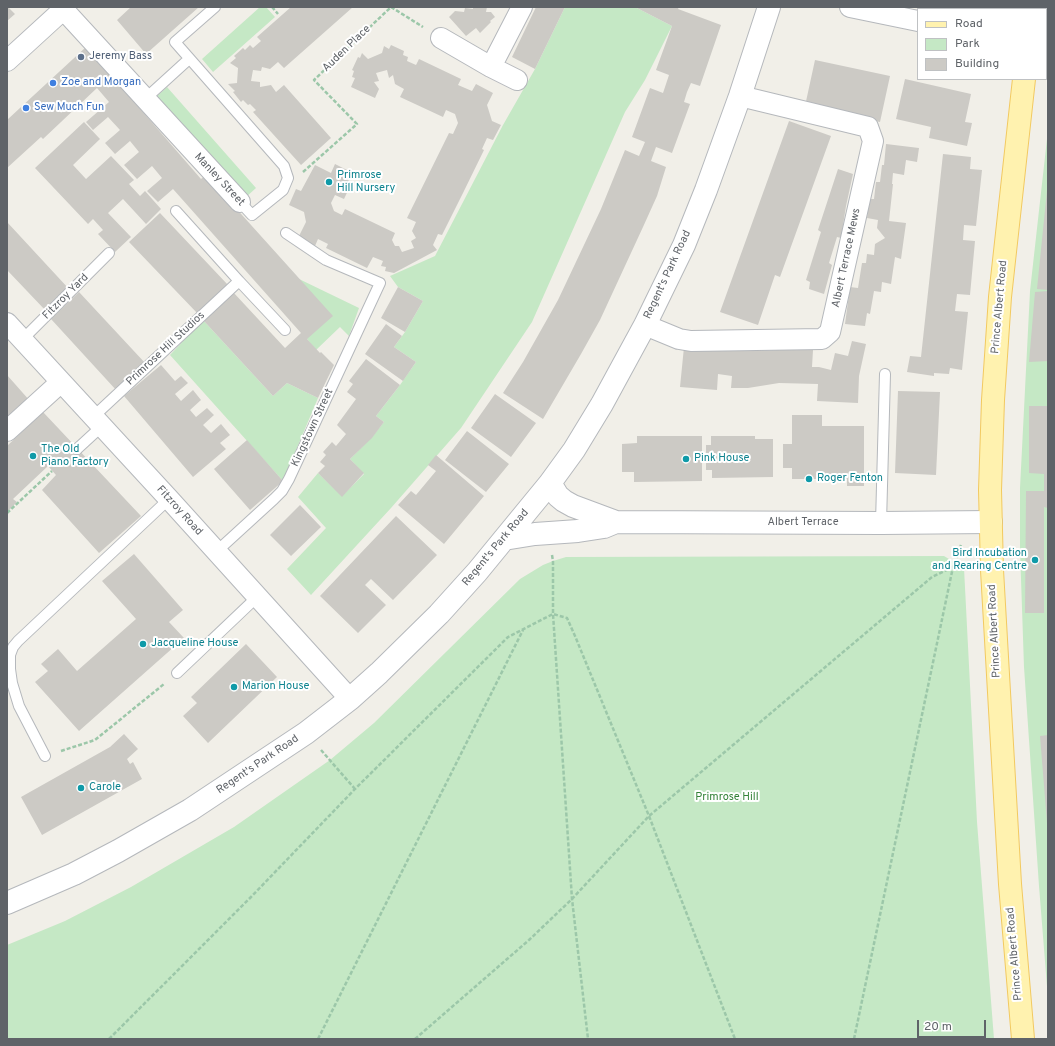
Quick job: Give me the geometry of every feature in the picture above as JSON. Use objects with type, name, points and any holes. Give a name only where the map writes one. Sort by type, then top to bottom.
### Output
[{"type":"main road","name":"Prince Albert Road","points":[[1023,1039],[1019,1006],[1009,868],[990,522],[995,359],[1024,80]]},
{"type":"street","points":[[491,67],[522,7]]},
{"type":"street","name":"Regent's Park Road","points":[[7,903],[74,874],[118,851],[190,810],[306,733],[350,699],[379,674],[439,614],[476,572],[550,483],[574,450],[602,404],[645,325],[684,244],[706,190],[740,96],[769,7]]},
{"type":"street","points":[[850,7],[917,21]]},
{"type":"street","points":[[7,61],[55,11]]},
{"type":"street","name":"Manley Street","points":[[55,11],[145,99],[240,202]]},
{"type":"street","points":[[441,38],[517,80]]},
{"type":"street","name":"Albert Terrace Mews","points":[[645,325],[679,339],[691,341],[822,339],[830,332],[873,140],[868,127],[740,96]]},
{"type":"street","name":"Fitzroy Road","points":[[7,323],[350,699]]},
{"type":"street","points":[[7,431],[61,382]]},
{"type":"street","name":"Albert Terrace","points":[[550,483],[558,496],[569,504],[616,522],[990,522]]},
{"type":"street","name":"Albert Terrace","points":[[504,539],[535,534],[578,531],[604,527],[616,522]]},
{"type":"lane","points":[[215,7],[175,42],[284,166],[288,178],[283,190]]},
{"type":"lane","points":[[145,99],[189,59]]},
{"type":"lane","name":"Manley Street","points":[[240,202],[252,216],[283,190]]},
{"type":"lane","points":[[176,211],[285,330]]},
{"type":"lane","name":"Kingstown Street","points":[[216,552],[268,505],[282,490],[289,479],[380,283],[326,260],[286,233]]},
{"type":"lane","name":"Fitzroy Yard","points":[[22,340],[110,253]]},
{"type":"lane","name":"Primrose Hill Studios","points":[[77,449],[97,421],[239,281]]},
{"type":"lane","points":[[881,523],[885,374]]},
{"type":"lane","points":[[45,756],[19,706],[12,683],[10,655],[13,647],[169,499]]},
{"type":"lane","points":[[177,673],[257,596]]},
{"type":"path","points":[[272,7],[278,14]]},
{"type":"path","name":"Auden Place","points":[[283,190],[357,124],[314,80],[391,7],[441,38]]},
{"type":"path","points":[[7,513],[52,471]]},
{"type":"path","points":[[547,533],[553,561],[553,614],[572,899],[588,1039]]},
{"type":"path","points":[[854,1039],[953,567],[962,545]]},
{"type":"path","points":[[415,1039],[529,940],[572,899],[649,816],[932,577],[953,567]]},
{"type":"path","points":[[109,1039],[246,902],[355,789],[508,637],[553,614],[567,618],[575,636],[649,816],[735,1039]]},
{"type":"path","points":[[318,1039],[524,630]]},
{"type":"path","points":[[45,756],[94,740],[177,673]]},
{"type":"path","points":[[306,733],[355,789]]},
{"type":"green space","points":[[260,7],[266,7],[275,17],[213,72],[202,59]]},
{"type":"green space","points":[[565,7],[635,7],[672,26],[645,80],[625,112],[532,322],[461,428],[391,508],[311,595],[287,569],[326,528],[298,497],[318,473],[342,496],[364,474],[350,459],[372,437],[384,422],[376,416],[416,362],[394,347],[405,332],[423,301],[398,287],[390,276],[435,256],[503,125],[535,69]]},
{"type":"green space","points":[[167,87],[256,188],[245,198],[156,97]]},
{"type":"green space","points":[[1048,130],[1048,999],[1024,667],[1020,549],[1020,488],[1030,291]]},
{"type":"green space","points":[[299,279],[359,308],[349,336],[340,327],[316,350],[307,339]]},
{"type":"green space","points":[[203,320],[273,396],[287,383],[318,398],[283,481],[170,355]]},
{"type":"green space","name":"Primrose Hill","points":[[944,556],[964,568],[977,822],[994,1039],[7,1039],[7,945],[65,921],[131,887],[234,827],[330,760],[374,723],[520,579],[543,565],[566,557]]},
{"type":"building","points":[[7,7],[15,14],[7,21]]},
{"type":"building","points":[[131,7],[199,7],[146,54],[117,20]]},
{"type":"building","points":[[291,7],[353,7],[284,68],[278,62],[270,69],[262,67],[261,71],[253,70],[251,81],[260,82],[260,87],[271,85],[276,92],[284,85],[331,138],[301,165],[253,112],[256,110],[243,100],[241,102],[233,92],[235,91],[228,84],[237,83],[238,68],[230,63],[236,58],[234,56],[243,48],[245,50],[250,45],[253,48],[261,41],[257,37]]},
{"type":"building","points":[[473,7],[487,7],[486,12],[491,12],[495,17],[480,33],[476,28],[466,36],[449,17],[455,11],[464,12],[465,8],[473,9]]},
{"type":"building","points":[[536,7],[565,7],[535,69],[512,57]]},
{"type":"building","points":[[635,7],[679,7],[678,9],[721,25],[700,86],[691,83],[687,92],[684,102],[690,104],[672,153],[656,147],[651,161],[666,167],[657,196],[643,227],[600,320],[543,419],[503,393],[523,362],[558,300],[601,209],[625,150],[639,156],[645,142],[632,137],[650,88],[663,93],[669,75],[656,70],[672,26]]},
{"type":"building","points":[[391,45],[404,51],[403,55],[408,57],[407,61],[416,65],[419,59],[461,79],[458,85],[472,91],[476,84],[493,93],[487,105],[492,121],[501,125],[493,140],[487,138],[482,149],[484,150],[442,235],[438,234],[433,245],[437,250],[394,273],[385,271],[386,267],[381,266],[383,261],[373,257],[367,268],[326,248],[328,244],[318,239],[315,246],[298,238],[306,222],[304,212],[289,205],[296,189],[301,191],[315,165],[331,173],[335,164],[349,171],[345,179],[352,182],[344,199],[335,195],[331,203],[334,211],[342,215],[345,209],[395,233],[392,240],[395,246],[399,246],[402,252],[414,248],[411,241],[416,238],[412,231],[416,222],[407,218],[449,133],[453,134],[458,123],[455,114],[446,110],[443,117],[400,97],[404,89],[395,84],[393,75],[389,78],[387,70],[376,73],[379,81],[374,82],[379,89],[375,98],[351,87],[355,78],[352,77],[354,71],[352,70],[358,57],[360,58],[362,53],[368,59],[382,53],[384,46],[389,49]]},
{"type":"building","points":[[86,47],[201,179],[206,175],[333,316],[307,339],[334,365],[318,398],[287,383],[273,396],[203,320],[233,292],[285,348],[301,333],[173,189],[158,202],[147,191],[162,178],[152,166],[137,179],[124,165],[139,152],[130,141],[115,154],[105,143],[120,130],[108,117],[93,130],[86,122],[109,102],[97,88],[43,139],[41,137],[7,168],[7,120]]},
{"type":"building","points":[[815,60],[890,76],[880,122],[805,106]]},
{"type":"building","points":[[905,79],[971,94],[965,122],[972,123],[967,146],[929,138],[931,127],[896,119]]},
{"type":"building","points":[[789,121],[831,136],[780,277],[775,275],[758,325],[720,312]]},
{"type":"building","points":[[84,122],[100,139],[73,165],[86,179],[111,156],[134,180],[129,184],[140,196],[145,191],[161,209],[146,224],[123,199],[108,213],[131,237],[115,252],[98,234],[103,230],[93,219],[88,224],[35,168]]},
{"type":"building","points":[[886,144],[919,148],[917,162],[906,160],[904,175],[893,173],[889,221],[906,223],[901,259],[895,257],[891,284],[882,282],[881,292],[874,291],[870,314],[867,313],[865,326],[845,324],[850,287],[858,288],[862,263],[866,263],[867,254],[874,255],[875,244],[885,238],[877,228],[878,220],[867,218],[869,199],[874,199],[876,182],[880,182],[882,165],[884,165]]},
{"type":"building","points":[[943,154],[971,157],[970,169],[982,170],[976,226],[964,225],[963,240],[975,241],[970,295],[957,294],[955,311],[968,312],[962,370],[950,368],[949,374],[934,373],[934,376],[907,372],[910,356],[921,357]]},
{"type":"building","points":[[838,169],[853,174],[841,238],[837,237],[829,263],[832,265],[824,294],[809,289],[810,282],[806,280],[821,232],[818,230]]},
{"type":"building","points":[[1048,190],[1048,290],[1037,289]]},
{"type":"building","points":[[160,213],[228,285],[198,314],[129,242]]},
{"type":"building","points":[[7,222],[69,289],[46,311],[7,270]]},
{"type":"building","points":[[398,287],[423,301],[405,332],[381,318]]},
{"type":"building","points":[[1048,291],[1048,361],[1029,362],[1035,292]]},
{"type":"building","points":[[79,292],[146,364],[117,391],[51,319]]},
{"type":"building","points":[[386,324],[402,336],[394,347],[416,362],[403,381],[365,354]]},
{"type":"building","points":[[852,341],[866,344],[859,376],[858,403],[817,401],[818,384],[779,383],[748,388],[731,388],[732,376],[718,374],[717,390],[680,387],[684,347],[721,351],[813,350],[812,367],[831,370],[835,353],[848,356]]},
{"type":"building","points":[[366,359],[400,385],[376,416],[384,422],[372,438],[350,459],[364,473],[342,497],[318,473],[325,466],[320,462],[326,455],[323,452],[332,442],[336,446],[346,434],[337,425],[356,399],[347,392],[353,384],[349,381]]},
{"type":"building","points":[[161,365],[175,381],[181,376],[188,383],[175,394],[181,401],[193,390],[201,400],[190,410],[196,417],[207,408],[214,415],[203,425],[211,433],[221,424],[230,435],[220,443],[226,449],[193,477],[124,396]]},
{"type":"building","points":[[7,375],[30,401],[7,422]]},
{"type":"building","points":[[898,391],[940,392],[936,475],[895,473]]},
{"type":"building","points":[[495,394],[536,423],[511,457],[471,428]]},
{"type":"building","name":"Bird Incubation and Rearing Centre","points":[[1029,406],[1048,406],[1048,508],[1044,507],[1044,613],[1025,613],[1026,491],[1044,491],[1044,474],[1029,473]]},
{"type":"building","points":[[43,412],[141,516],[99,553],[42,490],[56,475],[48,466],[13,499],[17,502],[8,511],[7,510],[7,446]]},
{"type":"building","points":[[792,415],[822,415],[822,426],[864,426],[864,486],[847,486],[847,479],[792,479],[792,468],[783,468],[783,444],[792,444]]},
{"type":"building","points":[[467,431],[509,464],[486,492],[445,460]]},
{"type":"building","points":[[637,436],[702,436],[702,481],[634,482],[634,472],[622,472],[622,444],[637,443]]},
{"type":"building","points":[[711,436],[755,436],[755,439],[773,439],[773,477],[712,478],[712,470],[706,470],[706,445],[711,445]]},
{"type":"building","points":[[247,440],[283,481],[250,510],[214,469]]},
{"type":"building","points":[[436,455],[484,496],[444,544],[398,505],[411,491],[416,495],[436,471],[428,465]]},
{"type":"building","points":[[300,505],[321,527],[291,556],[270,535]]},
{"type":"building","points":[[396,516],[437,555],[393,600],[371,579],[365,585],[386,605],[358,633],[320,596]]},
{"type":"building","name":"Jacqueline House","points":[[134,554],[183,610],[169,622],[184,638],[79,731],[35,682],[48,671],[41,664],[58,649],[77,671],[136,619],[102,581]]},
{"type":"building","name":"Marion House","points":[[246,644],[277,677],[208,743],[183,716],[197,703],[191,697]]},
{"type":"building","name":"Carole","points":[[124,734],[138,749],[127,759],[130,764],[133,762],[142,779],[42,835],[21,797],[110,747]]},
{"type":"building","points":[[1048,735],[1048,823],[1047,823],[1040,736]]},
{"type":"place","name":"Jeremy Bass","points":[[81,57]]},
{"type":"place","name":"Zoe and Morgan","points":[[53,83]]},
{"type":"place","name":"Sew Much Fun","points":[[26,108]]},
{"type":"place","name":"Primrose Hill Nursery","points":[[329,182]]},
{"type":"place","name":"The Old Piano Factory","points":[[33,456]]},
{"type":"place","name":"Pink House","points":[[686,459]]},
{"type":"place","name":"Roger Fenton","points":[[809,479]]},
{"type":"place","name":"Bird Incubation and Rearing Centre","points":[[1035,560]]},
{"type":"place","name":"Jacqueline House","points":[[143,644]]},
{"type":"place","name":"Marion House","points":[[234,687]]},
{"type":"place","name":"Carole","points":[[81,788]]}]
